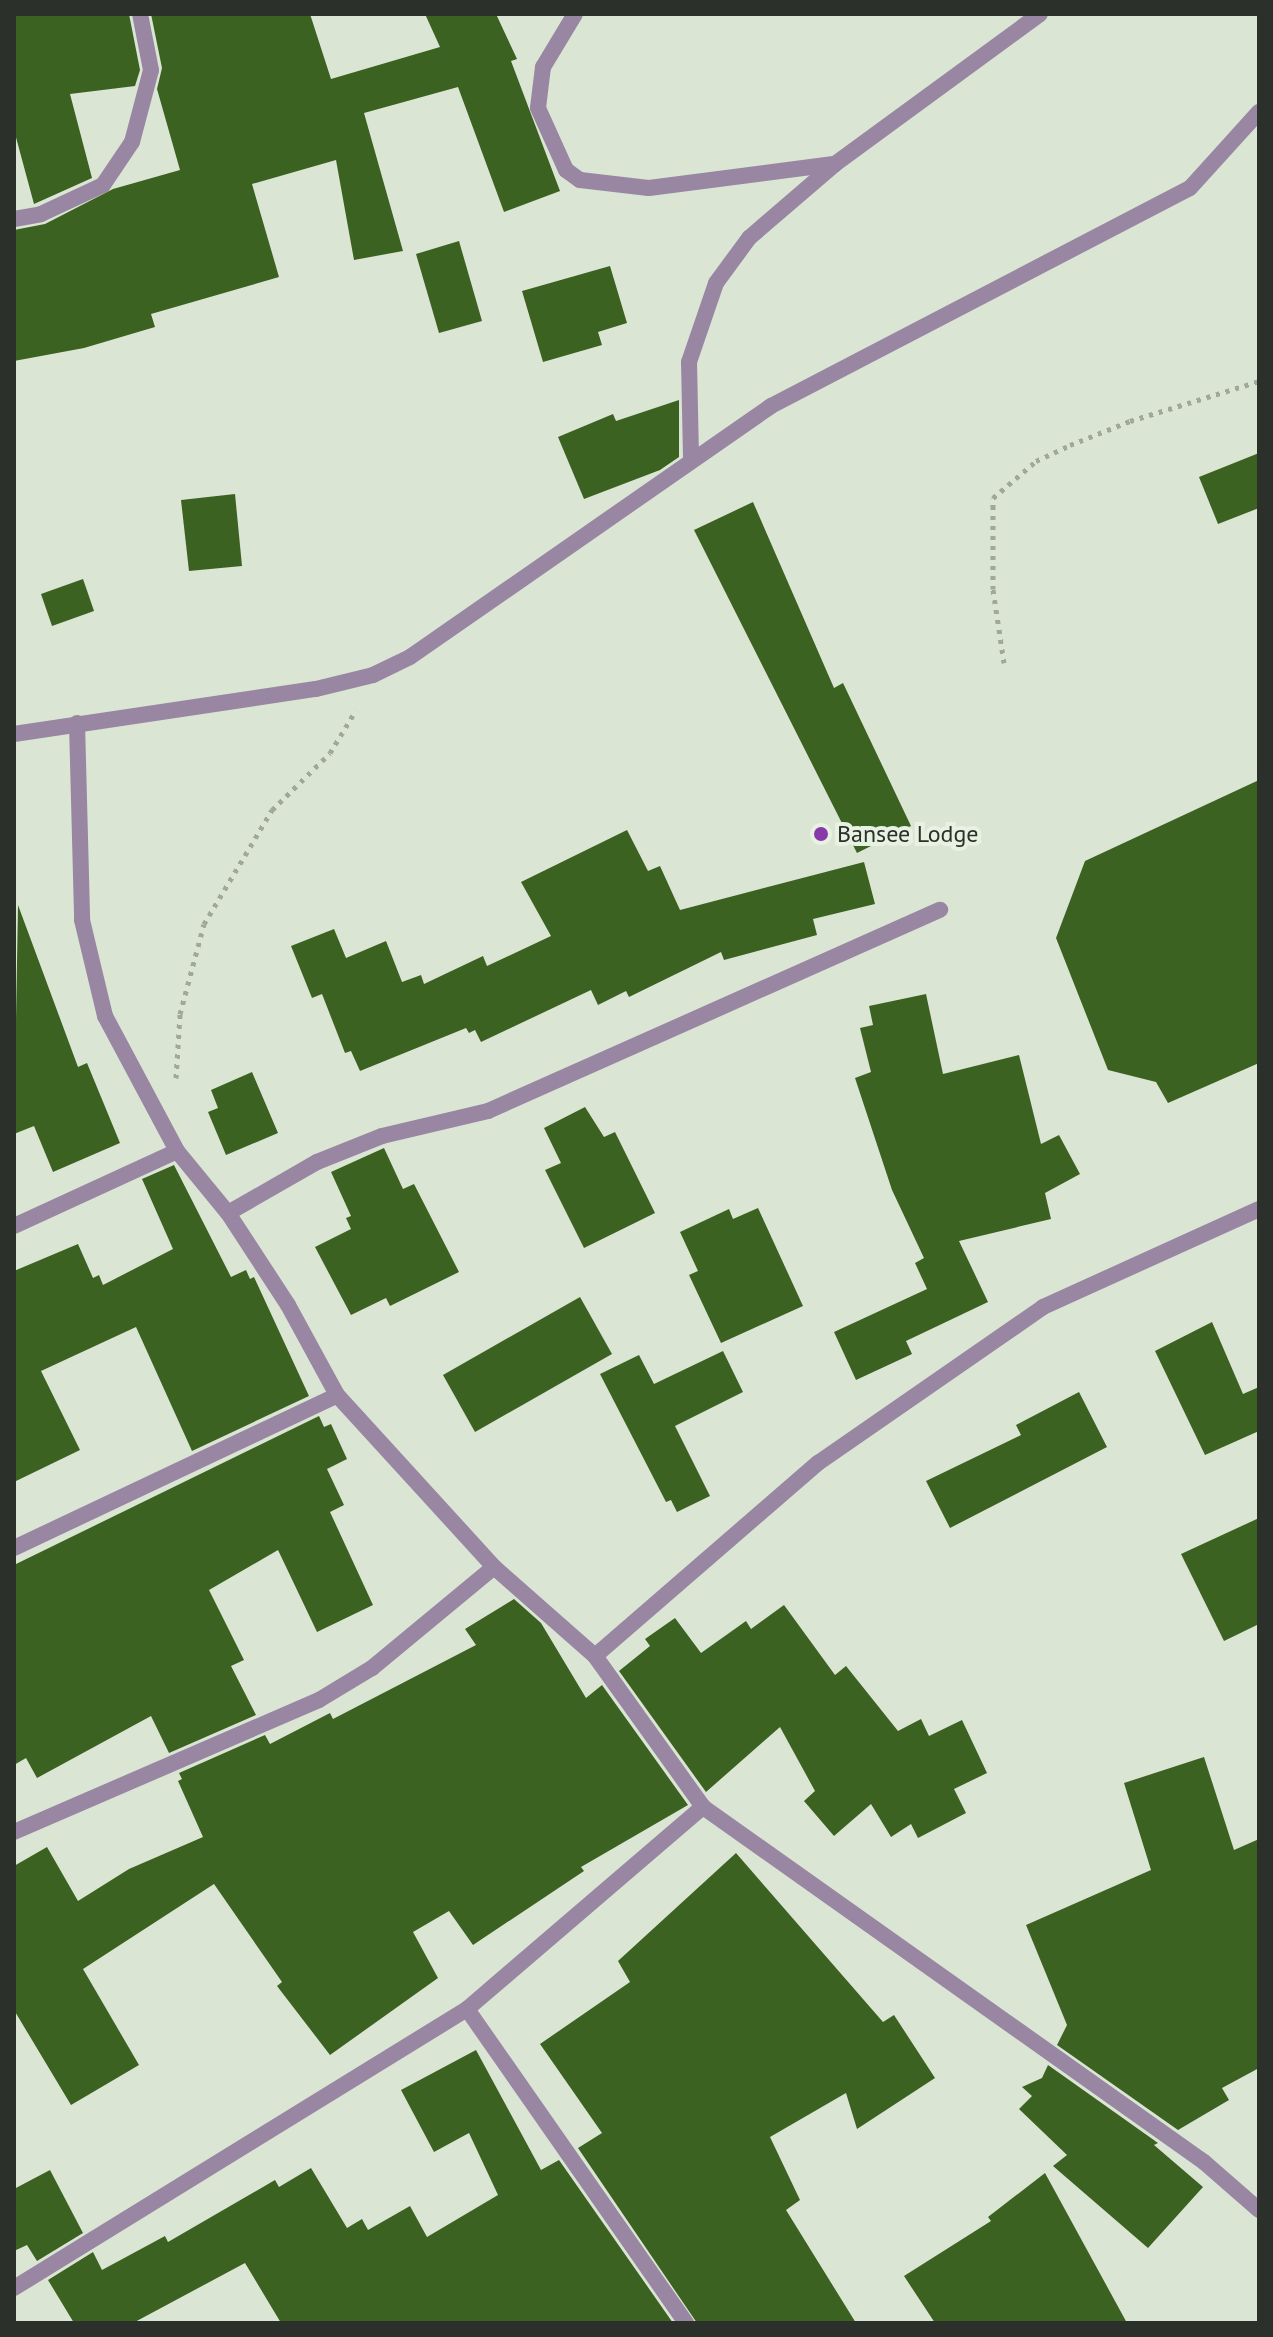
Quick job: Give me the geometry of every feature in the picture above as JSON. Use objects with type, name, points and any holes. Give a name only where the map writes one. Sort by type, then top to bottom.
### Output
[{"type":"street","points":[[14,219],[41,214],[103,185],[132,142],[151,70],[140,14]]},
{"type":"street","points":[[575,14],[543,67],[538,108],[566,170],[580,180],[649,188],[835,164]]},
{"type":"street","points":[[691,457],[689,362],[716,283],[749,238],[835,164],[1040,14]]},
{"type":"street","points":[[14,734],[260,699],[373,675],[450,630],[691,457],[771,406],[1190,188],[1259,112]]},
{"type":"street","points":[[77,723],[82,920],[93,980],[105,1016],[177,1151],[228,1213],[288,1305],[337,1395],[494,1567],[595,1656],[703,1807],[1204,2162],[1259,2210]]},
{"type":"street","points":[[228,1213],[317,1162],[382,1136],[488,1111],[940,910]]},
{"type":"street","points":[[14,1226],[177,1151]]},
{"type":"street","points":[[595,1656],[818,1463],[1043,1307],[1259,1209]]},
{"type":"street","points":[[14,1548],[337,1395]]},
{"type":"street","points":[[14,1832],[319,1700],[372,1668],[494,1567]]},
{"type":"street","points":[[14,2288],[467,2009],[703,1807]]},
{"type":"street","points":[[467,2009],[686,2323]]},
{"type":"path","points":[[1004,663],[993,589],[989,526],[993,498],[1036,461],[1070,445],[1130,421],[1259,381]]},
{"type":"path","points":[[176,1091],[180,1014],[204,924],[272,810],[330,753],[373,675]]},
{"type":"building","points":[[14,14],[129,14],[140,70],[135,86],[70,94],[92,178],[34,204],[14,130]]},
{"type":"building","points":[[151,14],[310,14],[331,79],[440,47],[425,14],[496,14],[517,59],[511,61],[560,191],[504,212],[458,87],[364,113],[403,251],[354,260],[336,160],[252,184],[279,277],[151,314],[155,327],[84,348],[14,361],[14,230],[45,224],[113,189],[180,170],[157,89],[162,68]]},
{"type":"building","points":[[459,241],[482,321],[439,333],[416,254]]},
{"type":"building","points":[[610,266],[627,323],[598,332],[602,345],[543,362],[522,291]]},
{"type":"building","points":[[679,400],[679,457],[660,470],[584,499],[558,437],[613,414],[616,421]]},
{"type":"building","points":[[1259,453],[1259,508],[1218,524],[1199,477]]},
{"type":"building","points":[[235,494],[242,566],[189,571],[181,500]]},
{"type":"building","points":[[753,502],[834,688],[843,683],[911,826],[857,853],[694,530]]},
{"type":"building","points":[[83,579],[94,611],[52,626],[41,594]]},
{"type":"building","points":[[1259,780],[1259,1063],[1168,1103],[1156,1082],[1108,1070],[1056,938],[1085,861]]},
{"type":"building","points":[[627,830],[648,871],[660,866],[680,910],[864,862],[875,904],[813,919],[817,935],[724,960],[721,952],[629,997],[626,991],[598,1005],[591,990],[481,1042],[475,1030],[469,1033],[466,1028],[360,1071],[351,1051],[345,1053],[322,994],[312,998],[291,946],[334,929],[346,958],[386,941],[402,982],[421,975],[424,984],[483,956],[487,966],[551,936],[521,882]]},
{"type":"building","points":[[18,905],[78,1067],[87,1063],[120,1143],[53,1172],[34,1126],[14,1134]]},
{"type":"building","points":[[926,994],[943,1074],[1019,1055],[1041,1144],[1059,1135],[1080,1174],[1045,1193],[1051,1219],[959,1241],[988,1302],[906,1341],[912,1354],[856,1380],[834,1332],[927,1289],[915,1263],[924,1258],[892,1190],[855,1078],[871,1072],[860,1028],[873,1025],[869,1006]]},
{"type":"building","points":[[252,1072],[278,1133],[226,1155],[208,1112],[218,1108],[211,1090]]},
{"type":"building","points":[[585,1107],[604,1137],[615,1132],[655,1213],[584,1248],[545,1170],[561,1163],[544,1128]]},
{"type":"building","points":[[384,1148],[403,1189],[414,1184],[459,1272],[390,1306],[386,1298],[351,1315],[315,1247],[351,1229],[346,1218],[351,1216],[331,1172]]},
{"type":"building","points":[[174,1165],[231,1277],[246,1270],[250,1279],[254,1277],[309,1396],[192,1451],[136,1327],[41,1371],[80,1450],[14,1482],[14,1271],[78,1244],[93,1278],[99,1275],[103,1285],[173,1249],[142,1179]]},
{"type":"building","points":[[758,1208],[803,1306],[721,1343],[689,1275],[698,1271],[680,1232],[729,1209],[733,1219]]},
{"type":"building","points":[[580,1297],[612,1354],[475,1432],[443,1375]]},
{"type":"building","points":[[1212,1322],[1243,1394],[1259,1387],[1259,1431],[1205,1455],[1155,1351]]},
{"type":"building","points":[[723,1351],[743,1392],[675,1426],[710,1496],[677,1512],[671,1500],[666,1502],[600,1374],[639,1355],[654,1384]]},
{"type":"building","points":[[1079,1392],[1107,1447],[950,1528],[926,1481],[1021,1435],[1016,1425]]},
{"type":"building","points":[[319,1416],[324,1427],[331,1424],[347,1459],[327,1469],[344,1505],[330,1512],[373,1605],[317,1632],[278,1550],[209,1590],[244,1660],[231,1666],[256,1715],[169,1753],[151,1716],[37,1778],[26,1758],[14,1765],[14,1565]]},
{"type":"building","points":[[1259,1518],[1259,1624],[1224,1641],[1181,1554]]},
{"type":"building","points":[[514,1599],[541,1623],[586,1698],[602,1685],[688,1805],[581,1867],[584,1871],[473,1945],[449,1911],[413,1932],[438,1978],[330,2055],[277,1986],[282,1982],[214,1884],[83,1969],[139,2065],[71,2105],[14,2010],[14,1866],[47,1847],[78,1901],[129,1869],[203,1837],[178,1781],[182,1779],[179,1773],[265,1735],[270,1744],[330,1713],[333,1719],[476,1645],[465,1629]]},
{"type":"building","points":[[784,1605],[835,1675],[846,1666],[898,1731],[921,1719],[929,1736],[962,1720],[987,1773],[954,1789],[966,1813],[918,1838],[911,1824],[891,1837],[871,1804],[834,1836],[804,1801],[815,1791],[780,1727],[706,1792],[619,1671],[650,1646],[645,1639],[675,1618],[701,1653],[746,1621],[751,1629]]},
{"type":"building","points":[[1204,1757],[1234,1850],[1259,1839],[1259,2068],[1222,2088],[1229,2100],[1178,2130],[1057,2045],[1067,2025],[1026,1925],[1151,1870],[1124,1783]]},
{"type":"building","points":[[736,1853],[883,2022],[894,2015],[935,2078],[857,2129],[846,2093],[770,2137],[800,2200],[786,2210],[856,2323],[697,2323],[578,2148],[602,2133],[540,2044],[630,1982],[618,1961]]},
{"type":"building","points":[[476,2050],[541,2170],[559,2160],[673,2323],[281,2323],[245,2263],[133,2323],[74,2323],[48,2280],[93,2252],[102,2270],[165,2236],[168,2242],[275,2180],[279,2187],[311,2168],[347,2228],[362,2219],[368,2230],[410,2206],[427,2237],[498,2195],[469,2133],[434,2152],[401,2090]]},
{"type":"building","points":[[1048,2065],[1158,2143],[1154,2145],[1203,2187],[1148,2248],[1053,2166],[1067,2155],[1019,2109],[1032,2096],[1022,2087],[1042,2078]]},
{"type":"building","points":[[50,2170],[83,2233],[37,2261],[27,2245],[14,2251],[14,2189]]},
{"type":"building","points":[[1045,2173],[1127,2323],[935,2323],[904,2276],[991,2221],[988,2217]]},
{"type":"place","name":"Bansee Lodge","points":[[821,834]]}]
